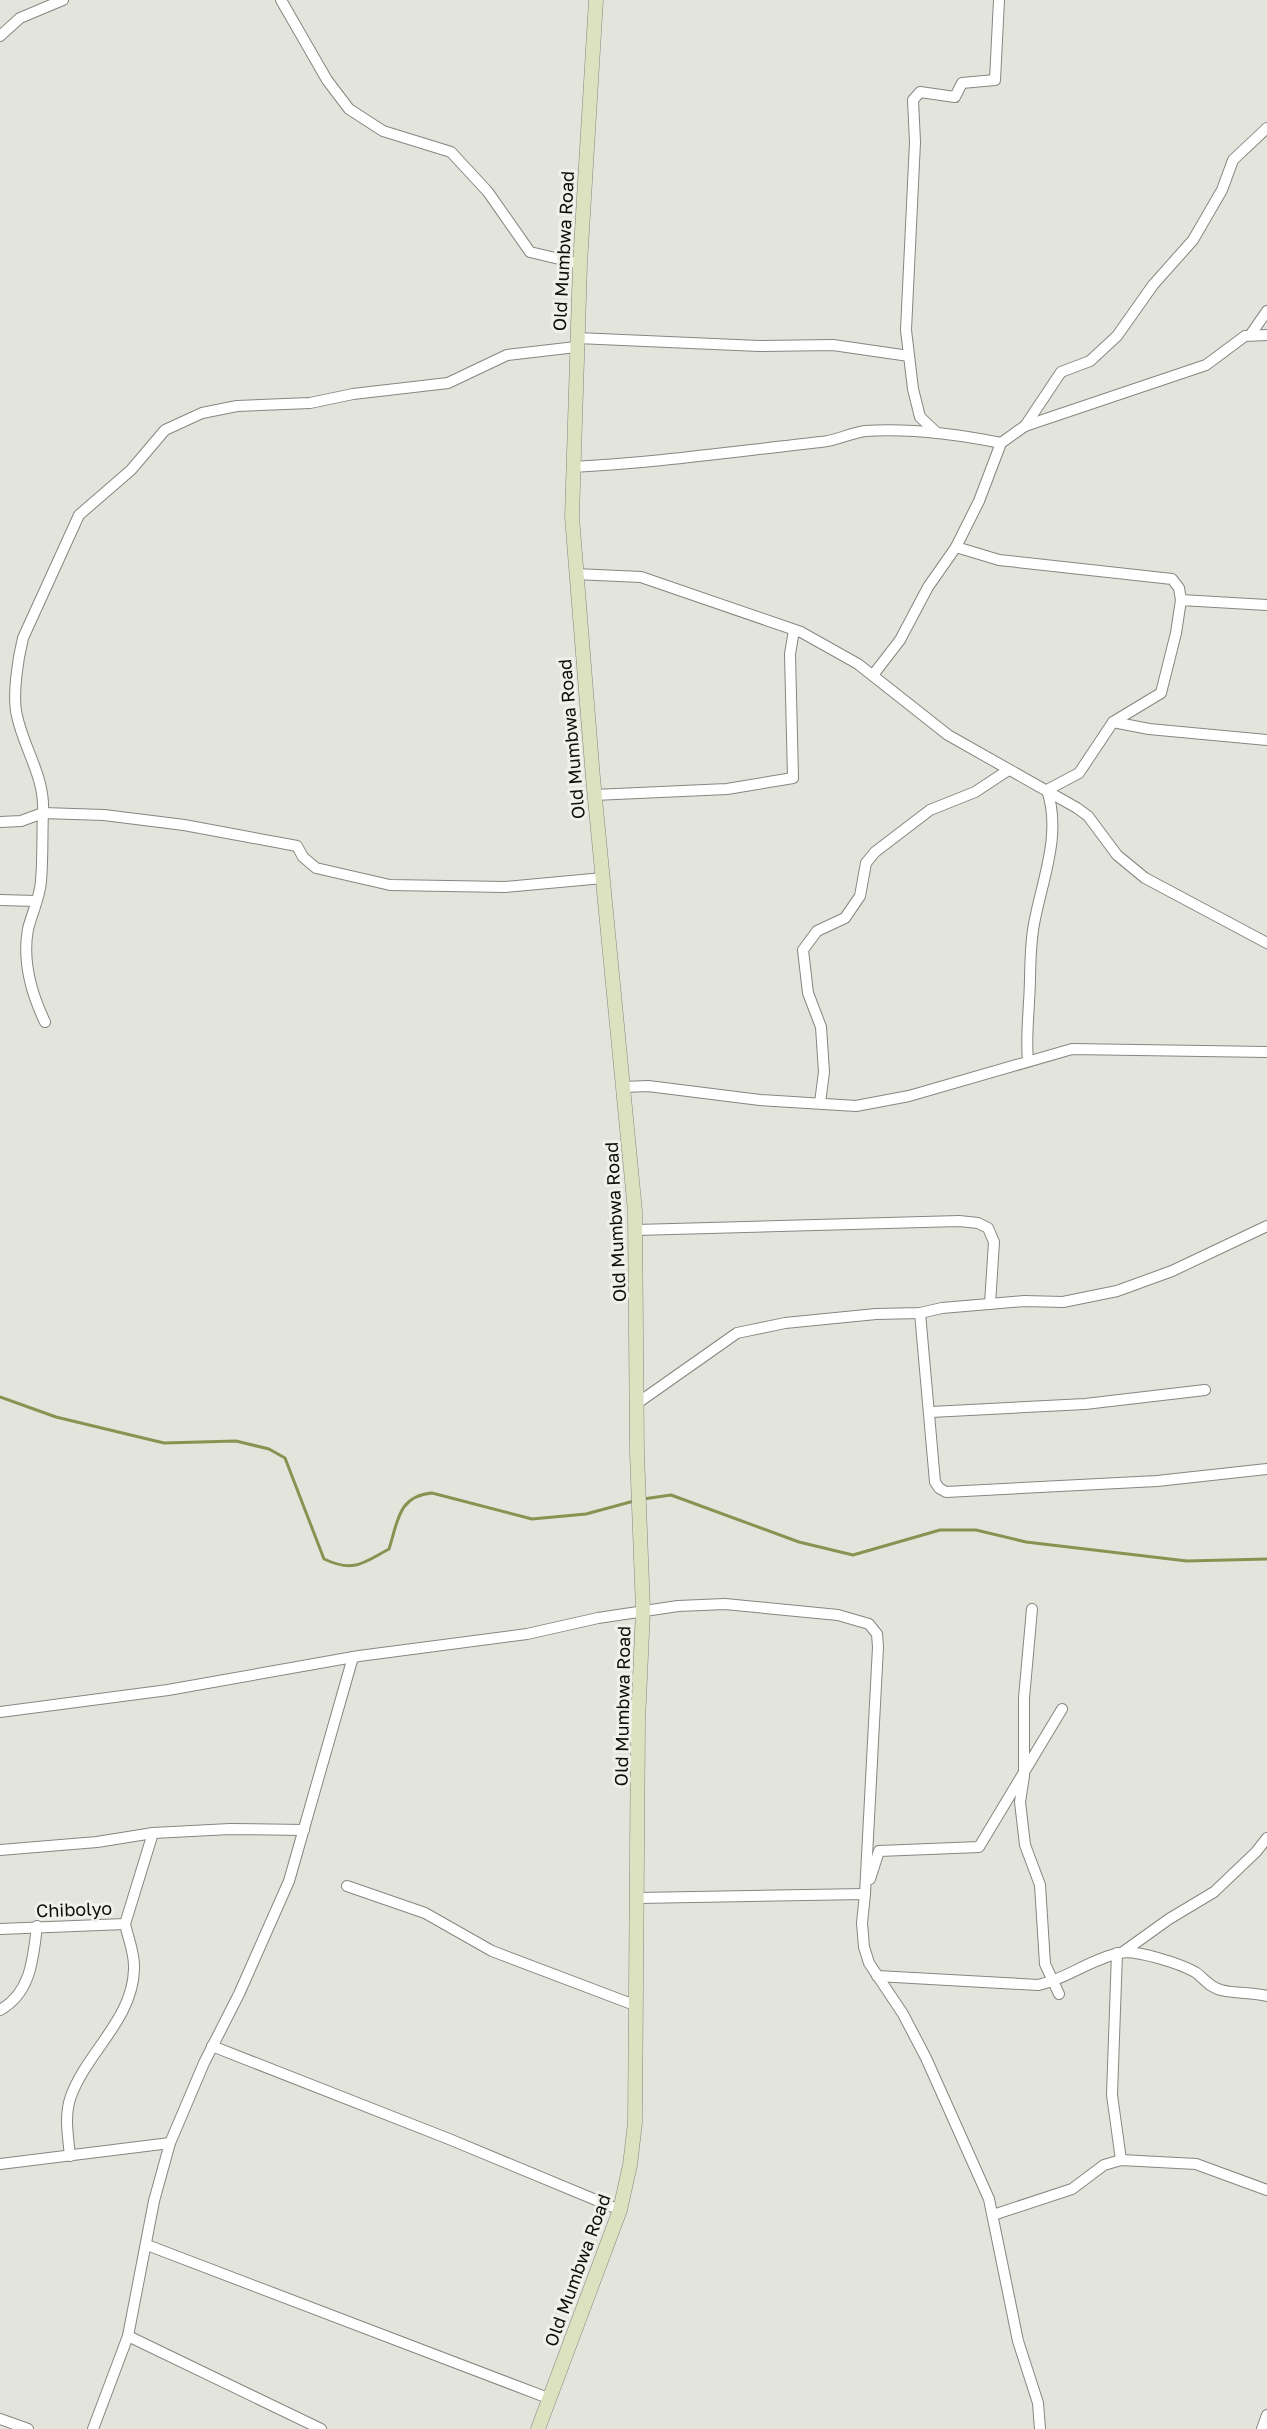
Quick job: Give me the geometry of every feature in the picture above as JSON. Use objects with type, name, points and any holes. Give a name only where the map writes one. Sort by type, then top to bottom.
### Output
[{"type":"main road","name":"Old Mumbwa Road","points":[[538,2429],[620,2210],[630,2165],[635,2123],[638,1722],[642,1610],[637,1453],[639,1402],[636,1230],[575,574],[572,467],[580,264],[596,0]]},
{"type":"street","points":[[0,36],[20,18],[63,0]]},
{"type":"street","points":[[281,0],[327,80],[349,109],[383,131],[451,153],[488,192],[530,252],[580,264]]},
{"type":"street","points":[[937,433],[920,417],[906,330],[915,142],[914,96],[920,92],[955,97],[962,84],[995,81],[999,0]]},
{"type":"street","points":[[1025,426],[1061,372],[1090,361],[1118,336],[1153,285],[1193,240],[1222,190],[1233,160],[1267,128]]},
{"type":"street","points":[[873,675],[900,640],[928,587],[956,547],[982,493],[1001,443],[1025,426],[1206,365],[1251,334],[1267,311]]},
{"type":"street","points":[[1251,334],[1267,335]]},
{"type":"street","points":[[45,1022],[32,997],[26,959],[28,931],[41,882],[43,813],[39,774],[32,762],[15,710],[19,654],[23,638],[79,515],[131,470],[165,430],[202,413],[237,406],[310,403],[353,394],[448,383],[507,355],[576,342],[759,346],[833,345],[909,356]]},
{"type":"street","points":[[572,467],[633,464],[824,442],[863,432],[937,433],[1001,443]]},
{"type":"street","points":[[956,547],[999,560],[1172,579],[1179,588],[1181,600],[1176,633],[1161,693],[1113,722],[1079,773],[1047,790]]},
{"type":"street","points":[[575,574],[641,578],[813,638],[873,675],[931,724],[1007,771],[1047,790],[1088,816],[1117,855],[1145,879],[1267,943]]},
{"type":"street","points":[[1181,600],[1267,605]]},
{"type":"street","points":[[594,795],[727,789],[793,778],[790,654],[794,630]]},
{"type":"street","points":[[1113,722],[1149,729],[1267,740]]},
{"type":"street","points":[[820,1103],[824,1072],[821,1027],[808,993],[802,950],[817,931],[845,918],[860,896],[866,863],[875,852],[930,810],[975,792],[1007,771]]},
{"type":"street","points":[[1028,1061],[1026,1041],[1030,953],[1034,923],[1050,860],[1052,807],[1047,790]]},
{"type":"street","points":[[0,822],[21,821],[43,813],[104,815],[183,825],[297,846],[303,857],[316,868],[390,885],[505,887],[603,878]]},
{"type":"street","points":[[0,900],[36,901]]},
{"type":"street","points":[[624,1086],[648,1086],[760,1100],[856,1106],[909,1096],[1072,1049],[1267,1052]]},
{"type":"street","points":[[636,1230],[959,1221],[978,1223],[988,1228],[994,1242],[990,1304]]},
{"type":"street","points":[[639,1402],[737,1333],[785,1323],[876,1314],[920,1313],[942,1308],[1024,1300],[1063,1302],[1117,1291],[1153,1279],[1267,1226]]},
{"type":"street","points":[[920,1313],[931,1412],[935,1482],[939,1488],[954,1493],[1010,1487],[1157,1481],[1267,1469]]},
{"type":"street","points":[[931,1412],[1085,1404],[1205,1390]]},
{"type":"street","points":[[0,1712],[168,1690],[228,1677],[352,1657],[527,1634],[642,1610],[725,1604],[838,1615],[869,1624],[877,1634],[879,1647],[864,1947],[869,1963],[903,2014],[926,2058],[977,2168],[993,2214],[1018,2341],[1038,2403],[1040,2429]]},
{"type":"street","points":[[1032,1609],[1022,1734],[1024,1776],[1020,1802],[1025,1845],[1040,1885],[1045,1964],[1059,1994]]},
{"type":"street","points":[[93,2429],[128,2336],[154,2200],[170,2143],[212,2046],[239,1994],[289,1881],[352,1657]]},
{"type":"street","points":[[865,1894],[879,1851],[979,1847],[1024,1776],[1062,1708]]},
{"type":"street","points":[[0,1850],[97,1842],[153,1833],[230,1829],[304,1830]]},
{"type":"street","name":"Chibolyo","points":[[0,1929],[125,1924],[153,1833]]},
{"type":"street","points":[[877,1976],[1014,1986],[1053,1982],[1089,1963],[1120,1953],[1169,1919],[1214,1892],[1267,1839]]},
{"type":"street","points":[[347,1886],[425,1913],[492,1951],[637,2006]]},
{"type":"street","points":[[638,1898],[865,1894]]},
{"type":"street","points":[[70,2156],[67,2117],[72,2096],[123,2010],[132,1987],[134,1959],[125,1924]]},
{"type":"street","points":[[0,2010],[16,2000],[26,1984],[37,1926]]},
{"type":"street","points":[[1120,1953],[1183,1966],[1221,1990],[1267,1996]]},
{"type":"street","points":[[1120,1953],[1112,2096],[1121,2160]]},
{"type":"street","points":[[212,2046],[449,2139],[620,2210]]},
{"type":"street","points":[[0,2164],[170,2143]]},
{"type":"street","points":[[993,2214],[1072,2189],[1104,2165],[1121,2160],[1196,2164],[1267,2190]]},
{"type":"street","points":[[147,2245],[548,2398]]},
{"type":"street","points":[[128,2336],[321,2429]]},
{"type":"street","points":[[1262,2429],[1267,2415]]},
{"type":"street","points":[[0,2419],[28,2429]]},
{"type":"waterway","points":[[0,1397],[56,1417],[164,1443],[236,1441],[269,1449],[285,1458],[324,1559],[343,1565],[358,1564],[389,1549],[401,1512],[412,1499],[421,1495],[432,1493],[532,1519],[586,1514],[634,1501]]},
{"type":"waterway","points":[[643,1499],[671,1495],[799,1542],[853,1555],[940,1530],[976,1530],[1026,1542],[1187,1561],[1267,1559]]}]
